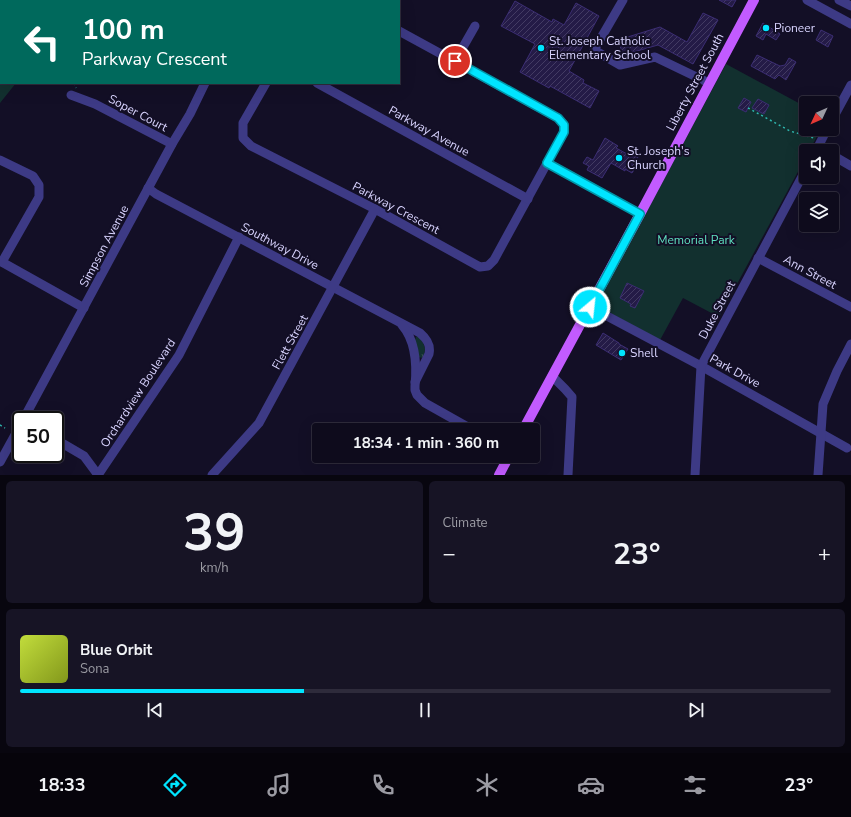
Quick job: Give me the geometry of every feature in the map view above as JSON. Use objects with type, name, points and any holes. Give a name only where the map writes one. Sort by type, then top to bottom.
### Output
[{"type":"main road","name":"Liberty Street South","points":[[527,423],[754,0]]},
{"type":"main road","points":[[499,475],[505,463]]},
{"type":"street","points":[[622,0],[594,50],[620,65],[655,57],[709,83]]},
{"type":"street","points":[[807,0],[851,24]]},
{"type":"street","points":[[839,0],[851,6]]},
{"type":"street","points":[[455,61],[475,26]]},
{"type":"street","name":"Parkway Crescent","points":[[265,84],[243,123],[243,138],[251,146],[375,210],[480,267],[488,266],[494,260],[528,199],[564,132],[564,125],[558,118],[400,32]]},
{"type":"street","name":"Simpson Avenue","points":[[28,411],[172,144],[190,114],[205,84]]},
{"type":"street","name":"Parkway Avenue","points":[[319,84],[528,199]]},
{"type":"street","points":[[839,107],[851,85]]},
{"type":"street","name":"Soper Court","points":[[72,95],[95,104],[172,144]]},
{"type":"street","points":[[839,159],[851,166]]},
{"type":"street","points":[[0,160],[32,176],[39,185],[39,197],[1,262],[84,308]]},
{"type":"street","points":[[547,163],[640,214]]},
{"type":"street","name":"Duke Street","points":[[695,475],[701,366],[799,182]]},
{"type":"street","name":"Southway Drive","points":[[148,188],[156,194],[420,334],[428,341],[430,346],[429,354],[415,382]]},
{"type":"street","name":"Flett Street","points":[[212,475],[259,423],[375,210]]},
{"type":"street","name":"Orchardview Boulevard","points":[[98,475],[179,355],[239,237]]},
{"type":"street","name":"Ann Street","points":[[758,258],[851,307]]},
{"type":"street","name":"Park Drive","points":[[590,307],[701,366],[847,448]]},
{"type":"street","points":[[401,324],[409,334],[414,352],[416,362],[415,390],[417,395],[426,403],[461,423]]},
{"type":"street","points":[[818,475],[822,404],[851,344]]},
{"type":"street","points":[[552,376],[572,397],[568,475]]},
{"type":"street","points":[[0,462],[12,440]]},
{"type":"street","points":[[64,444],[84,456],[98,475]]},
{"type":"path","points":[[748,108],[790,131],[810,136],[816,144]]},
{"type":"path","points":[[0,425],[5,428]]},
{"type":"green space","name":"Memorial Park","points":[[726,64],[799,103],[799,136],[817,136],[813,144],[799,144],[799,170],[719,317],[683,298],[660,340],[601,308],[598,304]]},
{"type":"green space","points":[[0,84],[15,84],[0,103]]},
{"type":"green space","points":[[418,336],[425,349],[422,358],[419,357],[415,340]]},
{"type":"building","points":[[719,0],[736,0],[732,7]]},
{"type":"building","points":[[515,1],[552,22],[553,19],[564,25],[576,3],[599,16],[569,71],[584,80],[583,83],[599,91],[590,108],[550,86],[549,88],[520,72],[535,44],[501,26]]},
{"type":"building","points":[[703,13],[718,20],[693,64],[658,45],[623,55],[618,40],[660,27],[687,42]]},
{"type":"building","points":[[763,23],[780,34],[776,40],[766,34],[763,40],[756,36]]},
{"type":"building","points":[[821,30],[833,36],[828,47],[816,40]]},
{"type":"building","points":[[757,55],[780,66],[785,65],[789,58],[796,62],[786,80],[779,75],[775,79],[751,66]]},
{"type":"building","points":[[744,98],[751,102],[746,112],[738,108]]},
{"type":"building","points":[[758,99],[769,105],[764,114],[752,108]]},
{"type":"building","name":"St. Joseph's Church","points":[[605,138],[618,146],[616,148],[629,155],[630,152],[638,157],[636,160],[639,162],[632,173],[625,169],[625,171],[611,163],[602,178],[587,170],[589,166],[583,163],[587,157],[593,160]]},
{"type":"building","points":[[627,283],[644,291],[635,308],[620,298]]},
{"type":"building","points":[[603,333],[628,349],[621,360],[596,345]]},
{"type":"place","name":"Pioneer","points":[[766,28]]},
{"type":"place","name":"St. Joseph Catholic Elementary School","points":[[541,48]]},
{"type":"place","name":"St. Joseph's Church","points":[[619,158]]},
{"type":"place","name":"Shell","points":[[622,353]]},
{"type":"route","points":[[455,61],[558,118],[564,125],[564,132],[547,163],[640,214],[590,307]]}]
